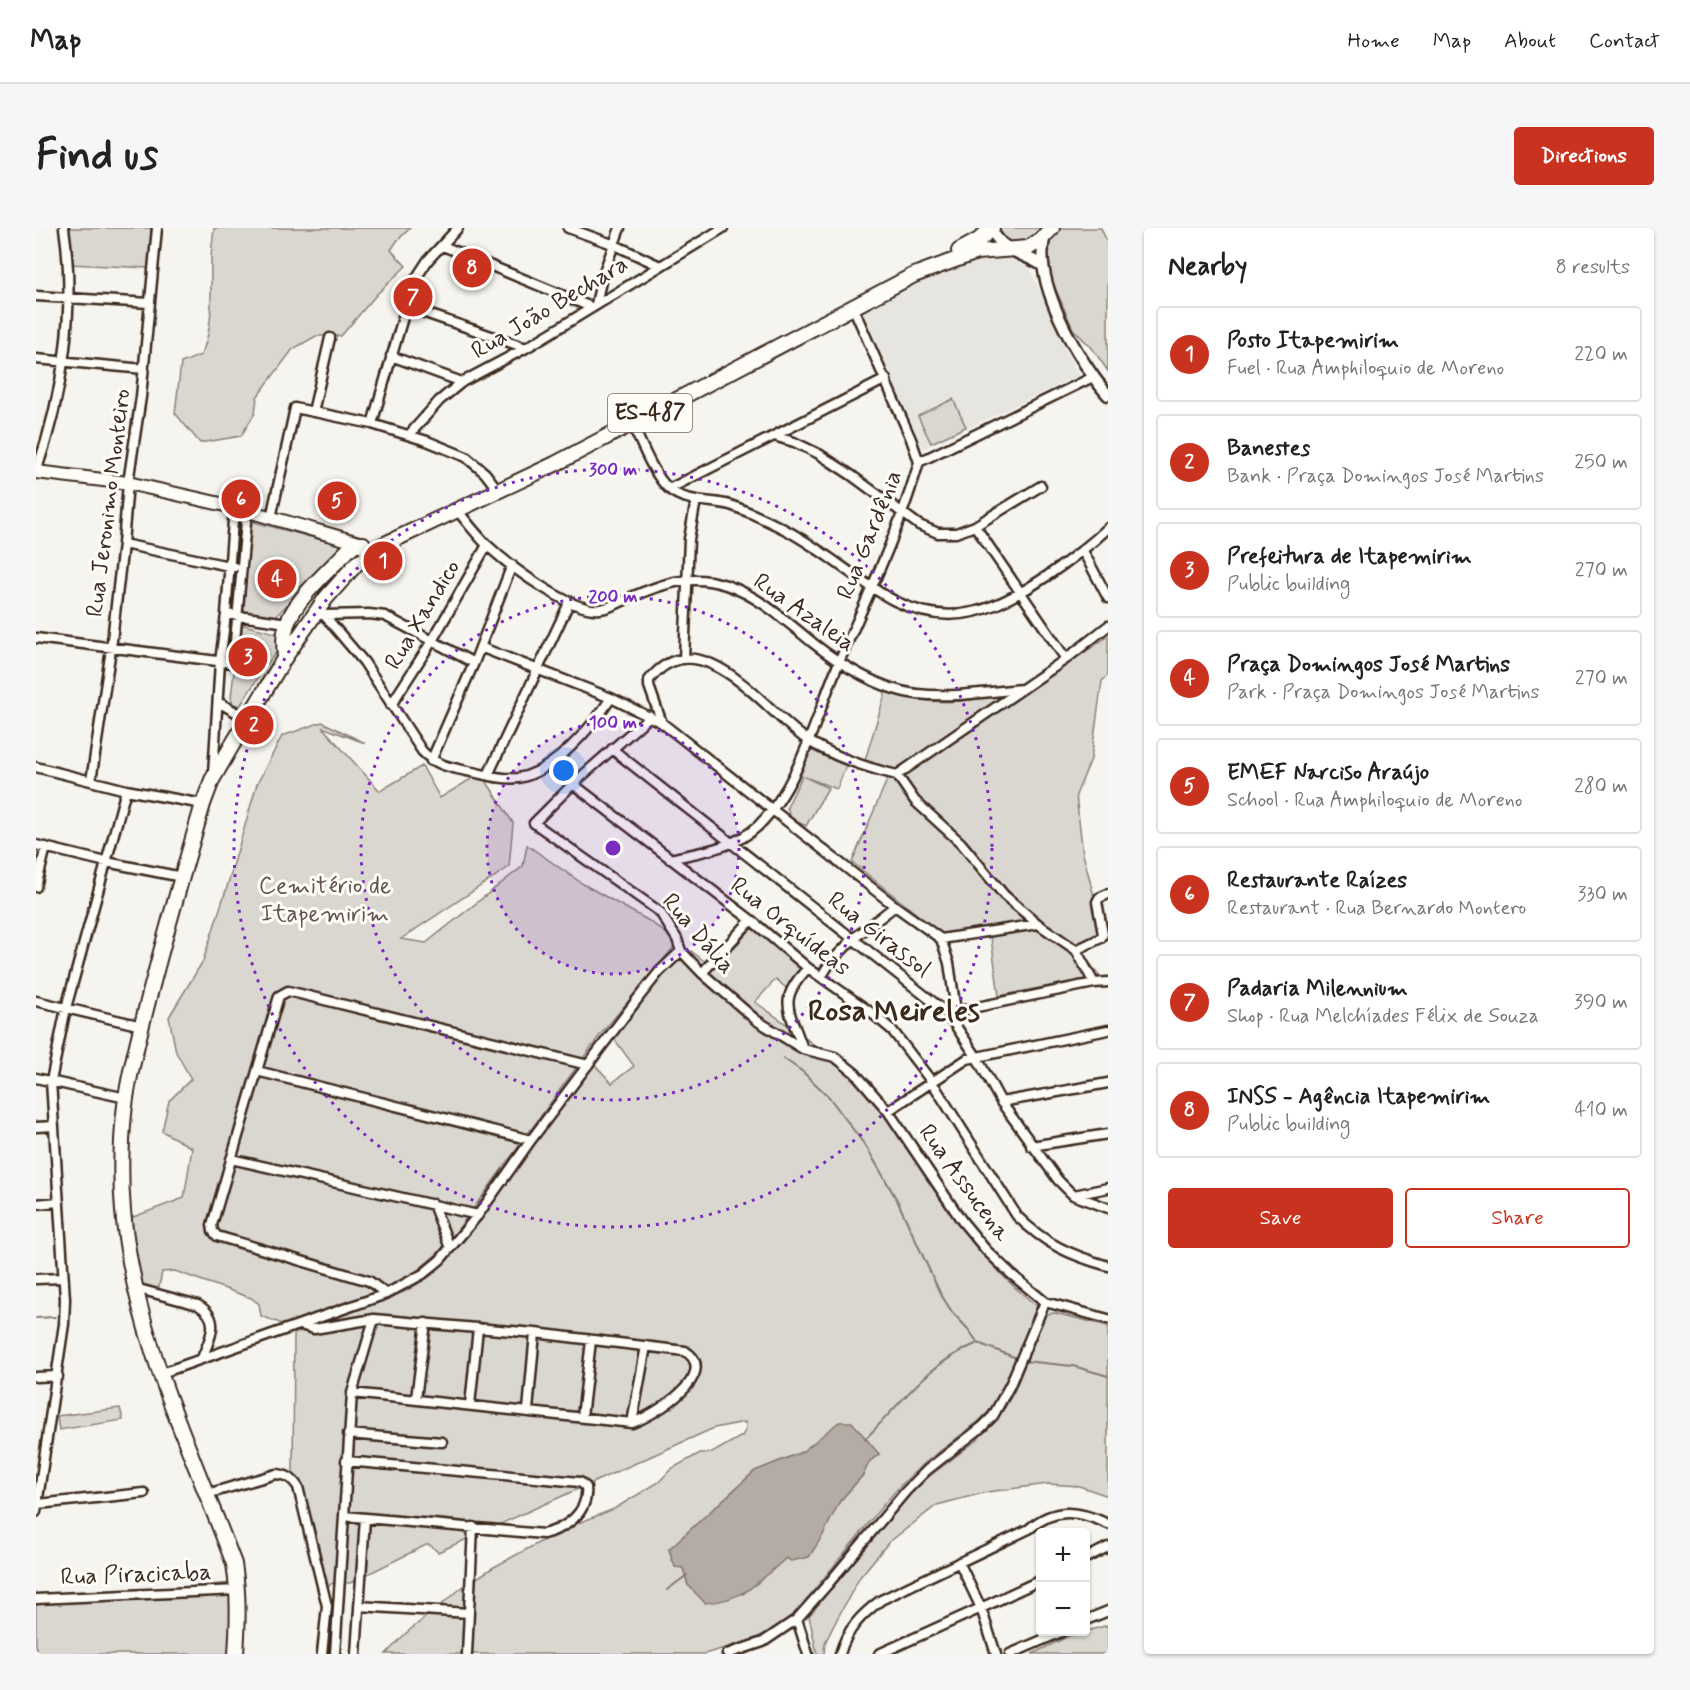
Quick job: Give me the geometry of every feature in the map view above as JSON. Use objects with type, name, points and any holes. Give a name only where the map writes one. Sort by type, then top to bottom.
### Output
[{"type":"main road","name":"ES-487","points":[[319,615],[330,594],[357,563],[364,561],[359,548],[457,510],[555,464],[631,422],[929,268],[979,240],[992,228]]},
{"type":"main road","name":"ES-487","points":[[929,268],[977,252],[1028,249],[1048,231]]},
{"type":"main road","points":[[36,472],[128,483],[234,507],[359,548],[307,594],[294,610],[284,635],[285,657]]},
{"type":"main road","points":[[236,1654],[239,1615],[234,1564],[159,1374],[135,1288],[123,1210],[123,1129],[126,1098],[142,1026],[182,877],[212,780],[285,657],[319,615]]},
{"type":"street","points":[[36,472],[55,407],[63,362],[69,270],[64,228]]},
{"type":"street","name":"Rua Jeronimo Monteiro","points":[[91,781],[111,649],[128,483],[144,369],[157,228]]},
{"type":"street","points":[[372,424],[405,306],[419,271],[458,228]]},
{"type":"street","points":[[568,228],[615,245],[660,266]]},
{"type":"street","points":[[443,246],[593,306],[620,228]]},
{"type":"street","name":"Rua João Bechara","points":[[409,435],[439,401],[462,382],[526,348],[723,228]]},
{"type":"street","points":[[992,228],[999,242],[1042,265]]},
{"type":"street","points":[[1048,231],[1041,248],[1042,265],[1064,328],[1093,377],[1108,395]]},
{"type":"street","points":[[36,296],[149,303]]},
{"type":"street","points":[[405,306],[526,348]]},
{"type":"street","points":[[853,307],[919,462],[1093,377]]},
{"type":"street","points":[[314,412],[330,338]]},
{"type":"street","points":[[391,356],[462,382]]},
{"type":"street","points":[[36,359],[144,369]]},
{"type":"street","points":[[669,489],[885,379]]},
{"type":"street","points":[[271,518],[296,408],[372,424],[409,435],[466,457],[485,473],[498,490]]},
{"type":"street","points":[[631,422],[658,474],[669,489],[696,500],[732,506],[781,527],[895,601],[936,614],[979,612],[997,606],[1083,551],[1108,528]]},
{"type":"street","points":[[774,436],[804,446],[833,462],[919,525],[938,533],[956,533],[975,526],[1041,486]]},
{"type":"street","name":"Rua Gardênia","points":[[670,860],[732,844],[757,827],[773,809],[809,742],[838,663],[902,513],[919,462]]},
{"type":"street","points":[[684,659],[689,539],[696,500]]},
{"type":"street","points":[[212,780],[234,507]]},
{"type":"street","name":"Rua Azaleia","points":[[457,510],[487,545],[512,566],[547,590],[590,608],[601,609],[666,583],[686,580],[716,582],[738,590],[772,611],[838,663],[887,686],[918,694],[979,693],[1022,689]]},
{"type":"street","points":[[36,638],[233,663],[247,511]]},
{"type":"street","points":[[975,526],[1066,659]]},
{"type":"street","points":[[123,544],[242,569]]},
{"type":"street","name":"Rua Xandico","points":[[392,705],[487,545]]},
{"type":"street","points":[[1083,551],[1108,598]]},
{"type":"street","points":[[431,761],[474,663],[512,566]]},
{"type":"street","points":[[488,775],[570,601]]},
{"type":"street","points":[[226,614],[287,623]]},
{"type":"street","points":[[319,615],[385,616],[474,663]]},
{"type":"street","points":[[319,615],[364,662],[412,738],[431,761],[488,775],[519,778],[548,766],[590,725],[611,698]]},
{"type":"street","points":[[897,775],[1066,659],[1108,626]]},
{"type":"street","points":[[480,647],[611,698],[662,723],[895,906],[941,939],[949,963],[952,1012],[1108,982]]},
{"type":"street","points":[[662,723],[649,680],[665,667],[684,659],[697,660],[726,671],[809,742],[841,758],[897,775],[915,801],[961,843],[1004,895],[1038,924],[1076,950],[1095,983]]},
{"type":"street","points":[[218,702],[248,719]]},
{"type":"street","points":[[573,784],[650,716]]},
{"type":"street","name":"Rua Girassol","points":[[612,749],[853,939],[952,1012],[1001,1102],[1058,1180],[1073,1195],[1108,1208]]},
{"type":"street","points":[[36,767],[126,789],[203,804]]},
{"type":"street","name":"Rua Dália","points":[[573,784],[534,823],[660,912],[677,939],[681,951],[702,974],[756,1020],[803,1049]]},
{"type":"street","name":"Rua Orquídeas","points":[[573,784],[751,920],[808,968],[892,1030],[932,1082],[1017,1216],[1035,1234],[1062,1251],[1108,1266]]},
{"type":"street","points":[[126,789],[66,1008],[51,1081],[64,1324],[37,1508],[144,1493]]},
{"type":"street","points":[[36,845],[182,877]]},
{"type":"street","points":[[36,887],[46,848]]},
{"type":"street","points":[[1076,950],[1101,938],[1103,934],[1097,902],[1099,898],[1108,894]]},
{"type":"street","points":[[821,977],[830,963],[853,939],[895,906]]},
{"type":"street","points":[[702,974],[751,920]]},
{"type":"street","points":[[941,939],[1038,924]]},
{"type":"street","points":[[159,1374],[387,1294],[423,1274],[450,1248],[478,1215],[531,1140],[651,982],[681,951]]},
{"type":"street","points":[[803,1049],[787,1000],[793,985],[808,968]]},
{"type":"street","points":[[387,1294],[369,1281],[217,1236],[213,1231],[212,1225],[279,996],[288,991],[588,1065]]},
{"type":"street","points":[[36,1001],[142,1026]]},
{"type":"street","points":[[888,1111],[956,1065],[976,1056],[1108,1030]]},
{"type":"street","name":"Rua Assucena","points":[[803,1049],[835,1057],[862,1081],[888,1111],[962,1221],[986,1250],[1011,1274],[1046,1302],[1108,1319]]},
{"type":"street","points":[[257,1071],[531,1140]]},
{"type":"street","points":[[36,1077],[126,1098]]},
{"type":"street","points":[[1001,1102],[1108,1083]]},
{"type":"street","points":[[36,1127],[54,1126]]},
{"type":"street","points":[[1031,1146],[1108,1134]]},
{"type":"street","points":[[231,1159],[478,1215]]},
{"type":"street","points":[[1073,1195],[1108,1188]]},
{"type":"street","points":[[36,1204],[59,1202]]},
{"type":"street","points":[[433,1204],[450,1248]]},
{"type":"street","points":[[36,1280],[63,1278]]},
{"type":"street","points":[[135,1288],[206,1309],[213,1328],[202,1358]]},
{"type":"street","points":[[727,1654],[749,1651],[797,1619],[906,1491],[927,1470],[993,1416],[1010,1385],[1046,1302]]},
{"type":"street","points":[[300,1325],[314,1329],[374,1319],[426,1323],[685,1351],[693,1358],[694,1372],[690,1383],[677,1397],[650,1415],[632,1423],[528,1410],[352,1393]]},
{"type":"street","points":[[335,1654],[352,1393],[374,1319]]},
{"type":"street","points":[[416,1398],[426,1323]]},
{"type":"street","points":[[470,1405],[478,1328]]},
{"type":"street","points":[[528,1410],[535,1333]]},
{"type":"street","points":[[582,1417],[591,1341]]},
{"type":"street","points":[[632,1423],[646,1346]]},
{"type":"street","points":[[36,1377],[58,1376]]},
{"type":"street","points":[[348,1434],[442,1442]]},
{"type":"street","points":[[344,1516],[543,1534],[553,1532],[576,1517],[585,1503],[585,1486],[580,1482],[346,1461]]},
{"type":"street","points":[[207,1494],[276,1474],[285,1475],[293,1480],[298,1487],[327,1606],[338,1626]]},
{"type":"street","points":[[840,1654],[852,1626],[863,1613],[881,1600],[1029,1529],[1041,1518],[1073,1512],[1108,1524]]},
{"type":"street","points":[[356,1654],[365,1518]]},
{"type":"street","points":[[467,1654],[473,1527]]},
{"type":"street","points":[[1090,1556],[1108,1546]]},
{"type":"street","points":[[959,1562],[981,1608],[996,1654]]},
{"type":"street","points":[[879,1654],[1037,1582]]},
{"type":"street","name":"Rua Piracicaba","points":[[36,1599],[238,1590]]},
{"type":"street","points":[[322,1654],[327,1606]]},
{"type":"street","points":[[359,1606],[468,1613]]},
{"type":"street","points":[[1090,1618],[1108,1611]]},
{"type":"street","points":[[797,1619],[808,1654]]},
{"type":"street","points":[[1010,1654],[1051,1636]]},
{"type":"shaded area","points":[[985,255],[1010,258],[1030,269],[1080,375],[923,449],[861,308],[914,281]]},
{"type":"shaded area","points":[[839,1422],[852,1422],[879,1454],[869,1462],[863,1475],[840,1501],[809,1557],[791,1561],[786,1558],[750,1589],[730,1598],[705,1603],[688,1585],[683,1568],[675,1567],[669,1549],[755,1471],[802,1452]]},
{"type":"green space","points":[[66,228],[151,228],[149,268],[70,264]]},
{"type":"green space","points":[[214,228],[410,228],[391,250],[406,266],[377,294],[341,336],[316,336],[293,349],[257,397],[255,413],[241,436],[200,443],[175,413],[181,363],[201,355],[208,332]]},
{"type":"green space","points":[[999,228],[1042,228],[1031,240],[1013,243],[1000,234]]},
{"type":"green space","points":[[1057,228],[1101,228],[1108,244],[1108,371],[1092,348],[1073,329],[1050,276],[1044,250]]},
{"type":"green space","points":[[953,399],[966,427],[931,443],[918,416]]},
{"type":"green space","points":[[246,520],[345,546],[273,619],[240,613]]},
{"type":"green space","points":[[240,624],[279,634],[277,651],[240,706],[233,704],[231,697]]},
{"type":"green space","points":[[1108,636],[1108,675],[1102,681],[1091,759],[1076,795],[1083,854],[1105,938],[1080,951],[1100,976],[999,996],[991,938],[944,936],[852,862],[887,780],[886,776],[862,770],[886,691],[916,699],[945,702],[1003,693],[1058,669]]},
{"type":"green space","name":"Cemitério de Itapemirim","points":[[322,722],[365,743],[322,727],[380,791],[422,766],[440,798],[474,777],[485,779],[513,823],[509,867],[401,939],[426,943],[523,866],[527,845],[583,884],[649,921],[678,942],[600,1035],[456,1232],[438,1253],[408,1278],[341,1306],[285,1325],[261,1316],[259,1304],[251,1298],[175,1271],[162,1272],[158,1292],[137,1282],[128,1219],[184,1198],[192,1148],[162,1131],[169,1101],[191,1079],[176,1052],[169,1017],[203,961],[257,784],[282,736]]},
{"type":"green space","points":[[811,750],[846,766],[837,789],[805,777],[828,788],[806,826],[791,819],[787,807]]},
{"type":"green space","points":[[752,928],[802,969],[786,988],[776,979],[755,1002],[820,1050],[864,1091],[894,1128],[939,1197],[972,1242],[1009,1282],[1037,1306],[1005,1389],[992,1408],[979,1421],[922,1465],[900,1486],[794,1615],[773,1630],[749,1641],[704,1654],[386,1654],[405,1634],[464,1586],[494,1567],[568,1527],[614,1509],[659,1482],[671,1469],[700,1453],[712,1453],[742,1436],[746,1429],[745,1422],[714,1428],[438,1552],[430,1545],[426,1545],[350,1583],[339,1579],[327,1587],[310,1514],[293,1474],[294,1334],[406,1291],[432,1275],[454,1251],[593,1063],[612,1083],[634,1066],[612,1036],[658,980],[685,953],[691,951],[715,969]],"holes":[[[821,1438],[879,1454],[869,1462],[863,1475],[840,1501],[832,1514],[786,1558],[743,1594],[688,1585],[683,1568],[672,1560],[669,1549],[755,1471],[802,1452]]]},
{"type":"green space","points":[[1055,1313],[1108,1326],[1108,1496],[1079,1486],[1048,1484],[987,1492],[937,1505],[888,1543],[860,1577],[825,1643],[824,1654],[817,1654],[809,1616],[909,1495],[977,1440],[1004,1409],[1014,1392],[1045,1314]]},
{"type":"green space","points":[[120,1408],[123,1420],[59,1430],[57,1416]]},
{"type":"green space","points":[[231,1583],[240,1654],[36,1654],[36,1595],[128,1593]]},
{"type":"green space","points":[[1108,1625],[1108,1654],[1032,1654],[1069,1636],[1090,1636],[1090,1630]]},
{"type":"waterway","points":[[783,1058],[803,1072],[829,1097],[867,1148],[897,1200],[940,1293],[952,1312],[978,1343],[1019,1359]]},
{"type":"waterway","points":[[36,1318],[55,1317]]},
{"type":"waterway","points":[[865,1439],[929,1373],[978,1343]]},
{"type":"waterway","points":[[1024,1361],[1073,1366],[1108,1376]]},
{"type":"waterway","points":[[667,1590],[687,1575]]},
{"type":"place","name":"INSS - Agência Itapemirim","points":[[472,268]]},
{"type":"place","name":"Padaria Milennium","points":[[413,297]]},
{"type":"place","name":"Restaurante Raízes","points":[[241,499]]},
{"type":"place","name":"EMEF Narciso Araújo","points":[[337,501]]},
{"type":"place","name":"Posto Itapemirim","points":[[383,561]]},
{"type":"place","name":"Praça Domingos José Martins","points":[[277,579]]},
{"type":"place","name":"Prefeitura de Itapemirim","points":[[248,657]]},
{"type":"place","name":"Banestes","points":[[254,725]]},
{"type":"district","name":"Rosa Meireles","points":[[894,1011]]}]
